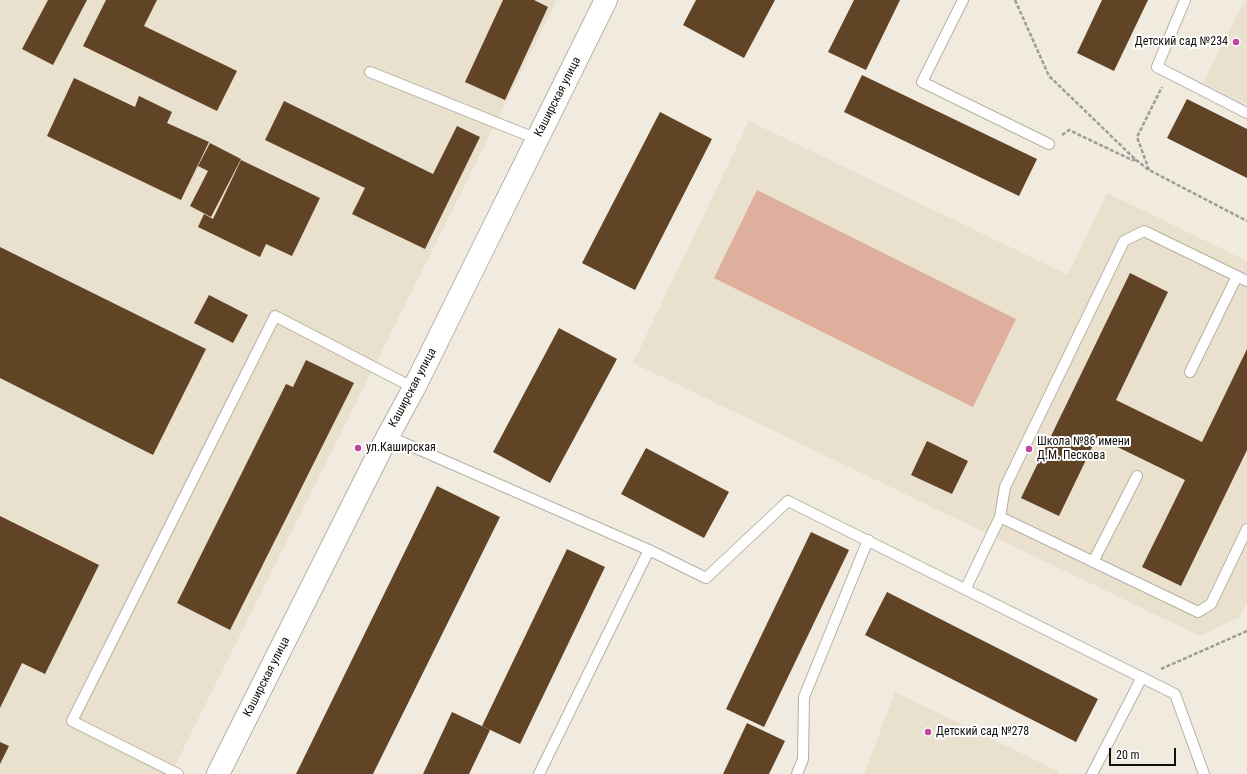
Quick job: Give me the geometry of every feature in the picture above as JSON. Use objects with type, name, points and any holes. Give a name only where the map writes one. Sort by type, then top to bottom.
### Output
[{"type":"main road","name":"Каширская улица","points":[[218,774],[388,436],[414,388],[606,0]]},
{"type":"lane","points":[[963,0],[922,82],[1049,144]]},
{"type":"lane","points":[[1185,0],[1157,67],[1247,113]]},
{"type":"lane","points":[[370,72],[537,139]]},
{"type":"lane","points":[[966,588],[1000,517],[1005,487],[1124,241],[1144,231],[1247,281]]},
{"type":"lane","points":[[1190,372],[1237,276]]},
{"type":"lane","points":[[178,774],[72,721],[275,316],[414,388]]},
{"type":"lane","points":[[388,436],[649,550],[706,578],[788,501],[966,588],[1175,694],[1204,774]]},
{"type":"lane","points":[[1093,562],[1136,476]]},
{"type":"lane","points":[[1000,517],[1198,612],[1211,604],[1247,529]]},
{"type":"lane","points":[[797,774],[803,759],[804,697],[868,540]]},
{"type":"lane","points":[[539,774],[649,550]]},
{"type":"lane","points":[[1092,774],[1142,677]]},
{"type":"path","points":[[1016,0],[1049,76],[1136,160],[1149,170],[1247,221]]},
{"type":"path","points":[[1149,170],[1137,138],[1169,73]]},
{"type":"path","points":[[1049,144],[1068,130],[1132,160],[1136,160]]},
{"type":"path","points":[[1142,677],[1247,631]]},
{"type":"shaded area","points":[[0,0],[557,0],[171,774],[0,774]]},
{"type":"shaded area","name":"Детский сад №234","points":[[1245,0],[1247,0],[1247,105],[1203,83]]},
{"type":"shaded area","name":"Школа №86 имени Д.М. Пескова","points":[[749,121],[1068,275],[1107,193],[1247,261],[1247,602],[1240,617],[1200,636],[633,363]]},
{"type":"shaded area","points":[[757,190],[1016,319],[973,407],[714,278]]},
{"type":"shaded area","name":"Детский сад №278","points":[[895,692],[1058,771],[1058,774],[864,774]]},
{"type":"building","points":[[48,0],[87,0],[53,65],[22,49]]},
{"type":"building","points":[[106,0],[157,0],[144,26],[237,71],[217,111],[83,46]]},
{"type":"building","points":[[503,0],[534,0],[548,7],[505,100],[465,82]]},
{"type":"building","points":[[696,0],[775,0],[744,58],[683,25]]},
{"type":"building","points":[[854,0],[900,0],[866,70],[828,52]]},
{"type":"building","points":[[1102,0],[1148,0],[1114,71],[1077,53]]},
{"type":"building","points":[[862,75],[1037,159],[1019,196],[844,112]]},
{"type":"building","points":[[74,78],[135,107],[139,96],[172,112],[167,123],[209,142],[181,200],[47,136]]},
{"type":"building","points":[[1187,99],[1247,129],[1247,178],[1167,138]]},
{"type":"building","points":[[284,101],[433,174],[457,126],[480,137],[425,249],[352,214],[365,188],[265,140]]},
{"type":"building","points":[[660,112],[712,139],[635,290],[582,263]]},
{"type":"building","points":[[210,143],[241,159],[211,217],[190,206],[208,171],[198,166]]},
{"type":"building","points":[[241,160],[320,198],[292,256],[266,244],[260,257],[198,227],[204,214],[213,219]]},
{"type":"building","points":[[0,247],[206,349],[153,455],[0,378]]},
{"type":"building","points":[[1130,273],[1168,292],[1116,400],[1202,442],[1247,349],[1247,450],[1181,586],[1142,567],[1185,480],[1097,437],[1059,516],[1021,498]]},
{"type":"building","points":[[209,295],[248,315],[233,343],[194,323]]},
{"type":"building","points":[[559,328],[617,359],[550,483],[493,452]]},
{"type":"building","points":[[306,360],[354,383],[230,630],[177,603],[286,384],[293,387]]},
{"type":"building","points":[[927,441],[968,461],[952,494],[911,475]]},
{"type":"building","points":[[646,448],[729,492],[704,538],[621,494]]},
{"type":"building","points":[[437,486],[500,517],[373,774],[296,774]]},
{"type":"building","points":[[0,516],[99,565],[45,674],[22,663],[0,708]]},
{"type":"building","points":[[811,532],[849,550],[764,727],[726,709]]},
{"type":"building","points":[[567,549],[605,567],[520,744],[482,726]]},
{"type":"building","points":[[887,592],[1098,699],[1076,742],[865,635]]},
{"type":"building","points":[[452,712],[490,730],[469,774],[423,774]]},
{"type":"building","points":[[747,723],[785,741],[769,774],[723,774]]},
{"type":"building","points":[[0,742],[9,746],[0,764]]},
{"type":"place","name":"Детский сад №234","points":[[1236,42]]},
{"type":"place","name":"ул.Каширская","points":[[358,448]]},
{"type":"place","name":"Школа №86 имени Д.М. Пескова","points":[[1029,449]]},
{"type":"place","name":"Детский сад №278","points":[[928,732]]}]
